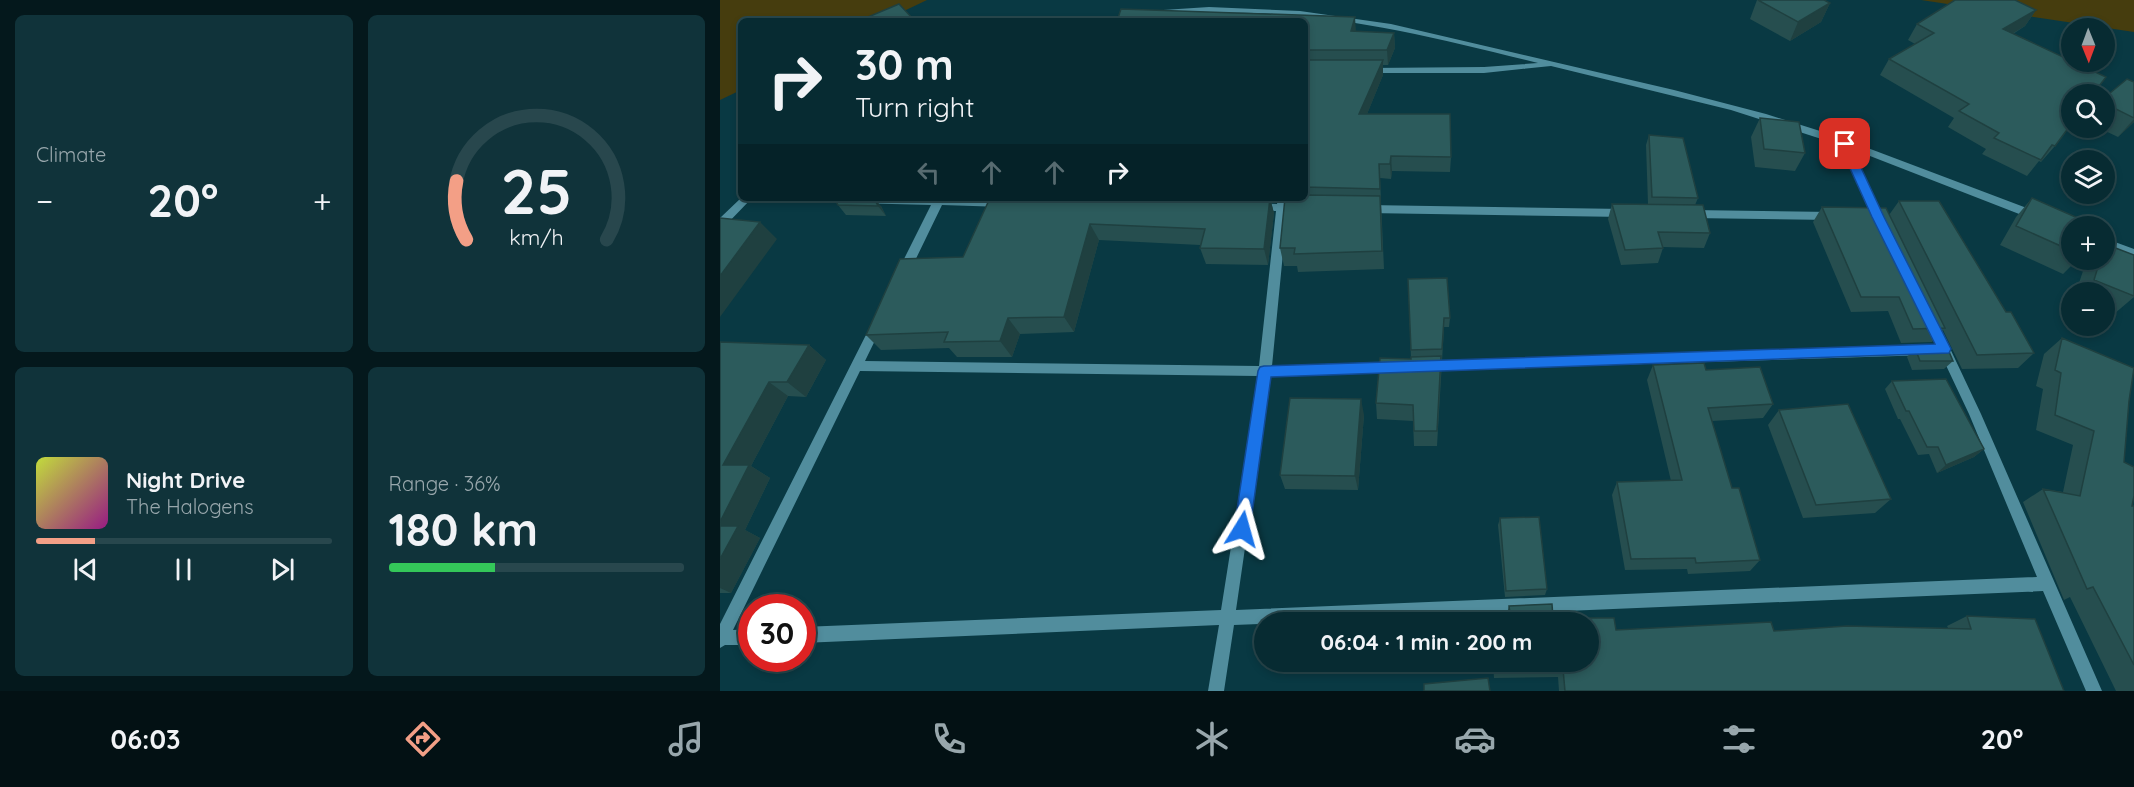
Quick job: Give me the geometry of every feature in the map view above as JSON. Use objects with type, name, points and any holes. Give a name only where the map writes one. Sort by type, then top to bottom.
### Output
[{"type":"street","points":[[1150,15],[1193,4],[1280,8],[1360,19],[1557,64],[1764,117],[1845,144],[2050,221]]},
{"type":"street","points":[[1360,71],[1484,70],[1557,64]]},
{"type":"street","points":[[1845,144],[1872,217],[1888,237]]},
{"type":"street","points":[[720,224],[744,201]]},
{"type":"street","points":[[898,284],[939,201]]},
{"type":"street","points":[[967,201],[1022,203]]},
{"type":"street","points":[[1247,207],[1283,203],[1306,208]]},
{"type":"street","points":[[1216,691],[1264,371],[1283,203]]},
{"type":"street","points":[[1354,209],[1640,213]]},
{"type":"street","points":[[1676,214],[1843,216]]},
{"type":"street","points":[[2115,246],[2134,253]]},
{"type":"street","points":[[1924,308],[2011,495],[2045,584],[2094,691]]},
{"type":"street","points":[[720,639],[882,315]]},
{"type":"street","points":[[856,366],[1264,371],[1945,349]]},
{"type":"street","points":[[816,634],[2045,584]]},
{"type":"street","points":[[720,639],[738,638]]},
{"type":"shaded area","points":[[720,0],[927,0],[889,18],[738,18],[738,91],[720,100]]},
{"type":"shaded area","points":[[1921,0],[2134,0],[2134,32],[2115,29],[2115,18],[2061,18],[2061,21]]},
{"type":"building","points":[[1758,0],[1824,0],[1830,3],[1798,22]]},
{"type":"building","points":[[1955,0],[2015,0],[2036,10],[2003,29],[2061,56],[2061,72],[2095,72],[2106,77],[2101,84],[2061,84],[2061,138],[2055,146],[2052,145],[2041,160],[1994,138],[1999,133],[1959,111],[1969,104],[1889,59],[1934,33],[1917,24]]},
{"type":"building","points":[[899,4],[912,18],[869,18]]},
{"type":"building","points":[[1121,9],[1355,17],[1351,31],[1394,33],[1387,50],[1308,50],[1308,18],[1118,18]]},
{"type":"building","points":[[1308,60],[1383,60],[1359,114],[1450,114],[1451,157],[1391,156],[1390,164],[1379,164],[1380,189],[1308,187]]},
{"type":"building","points":[[2127,79],[2134,82],[2134,118],[2115,108],[2115,89]]},
{"type":"building","points":[[1760,118],[1799,122],[1805,153],[1764,149]]},
{"type":"building","points":[[1649,135],[1683,138],[1698,198],[1652,197]]},
{"type":"building","points":[[1308,195],[1380,196],[1382,251],[1294,254],[1295,248],[1280,248],[1285,201],[1308,201]]},
{"type":"building","points":[[2032,198],[2073,216],[2061,216],[2061,246],[2016,226]]},
{"type":"building","points":[[836,201],[876,201],[878,206],[838,205]]},
{"type":"building","points":[[989,201],[1270,201],[1264,249],[1200,248],[1205,229],[1090,224],[1064,317],[1008,318],[1000,341],[944,342],[948,332],[866,335],[900,259],[963,257]]},
{"type":"building","points":[[1899,201],[1939,201],[2006,312],[2011,312],[2034,353],[1977,355]]},
{"type":"building","points":[[1612,204],[1703,205],[1710,233],[1658,232],[1663,248],[1625,250]]},
{"type":"building","points":[[1822,207],[1886,208],[1945,328],[1913,329],[1899,297],[1861,297]]},
{"type":"building","points":[[720,218],[760,222],[720,276]]},
{"type":"building","points":[[2115,248],[2134,255],[2134,296],[2115,288],[2115,282],[2094,280],[2097,270],[2115,270]]},
{"type":"building","points":[[1447,278],[1450,318],[1444,318],[1442,349],[1411,350],[1408,279]]},
{"type":"building","points":[[2062,338],[2134,368],[2124,462],[2134,467],[2132,506],[2134,506],[2134,665],[2093,587],[2087,589],[2043,489],[2080,496],[2094,431],[2055,415],[2061,373],[2055,370]]},
{"type":"building","points":[[720,342],[809,345],[787,382],[769,382],[723,465],[749,465],[720,522]]},
{"type":"building","points":[[1947,347],[1953,361],[1920,361],[1915,348]]},
{"type":"building","points":[[1441,356],[1437,431],[1414,431],[1413,405],[1376,403],[1380,358],[1411,359],[1411,357]]},
{"type":"building","points":[[1704,363],[1706,370],[1760,367],[1773,404],[1708,408],[1732,488],[1739,488],[1760,560],[1696,563],[1695,558],[1631,559],[1617,482],[1682,480],[1653,365]]},
{"type":"building","points":[[1946,379],[1984,449],[1946,465],[1938,447],[1927,447],[1892,381]]},
{"type":"building","points":[[1290,398],[1361,399],[1355,476],[1280,475]]},
{"type":"building","points":[[1848,404],[1891,499],[1816,505],[1779,410]]},
{"type":"building","points":[[1539,517],[1547,589],[1506,591],[1500,518]]},
{"type":"building","points":[[720,526],[738,526],[720,559]]},
{"type":"building","points":[[1552,604],[1553,612],[1510,612],[1509,606]]},
{"type":"building","points":[[1967,616],[2035,619],[2064,691],[1565,691],[1563,672],[1599,672],[1599,618],[1614,618],[1616,630],[1771,622],[1774,631],[1847,626],[1971,629]]},
{"type":"building","points":[[1488,678],[1490,691],[1424,691],[1424,684]]},
{"type":"route","points":[[1242,529],[1264,371],[1945,349],[1878,217],[1845,144]]}]
